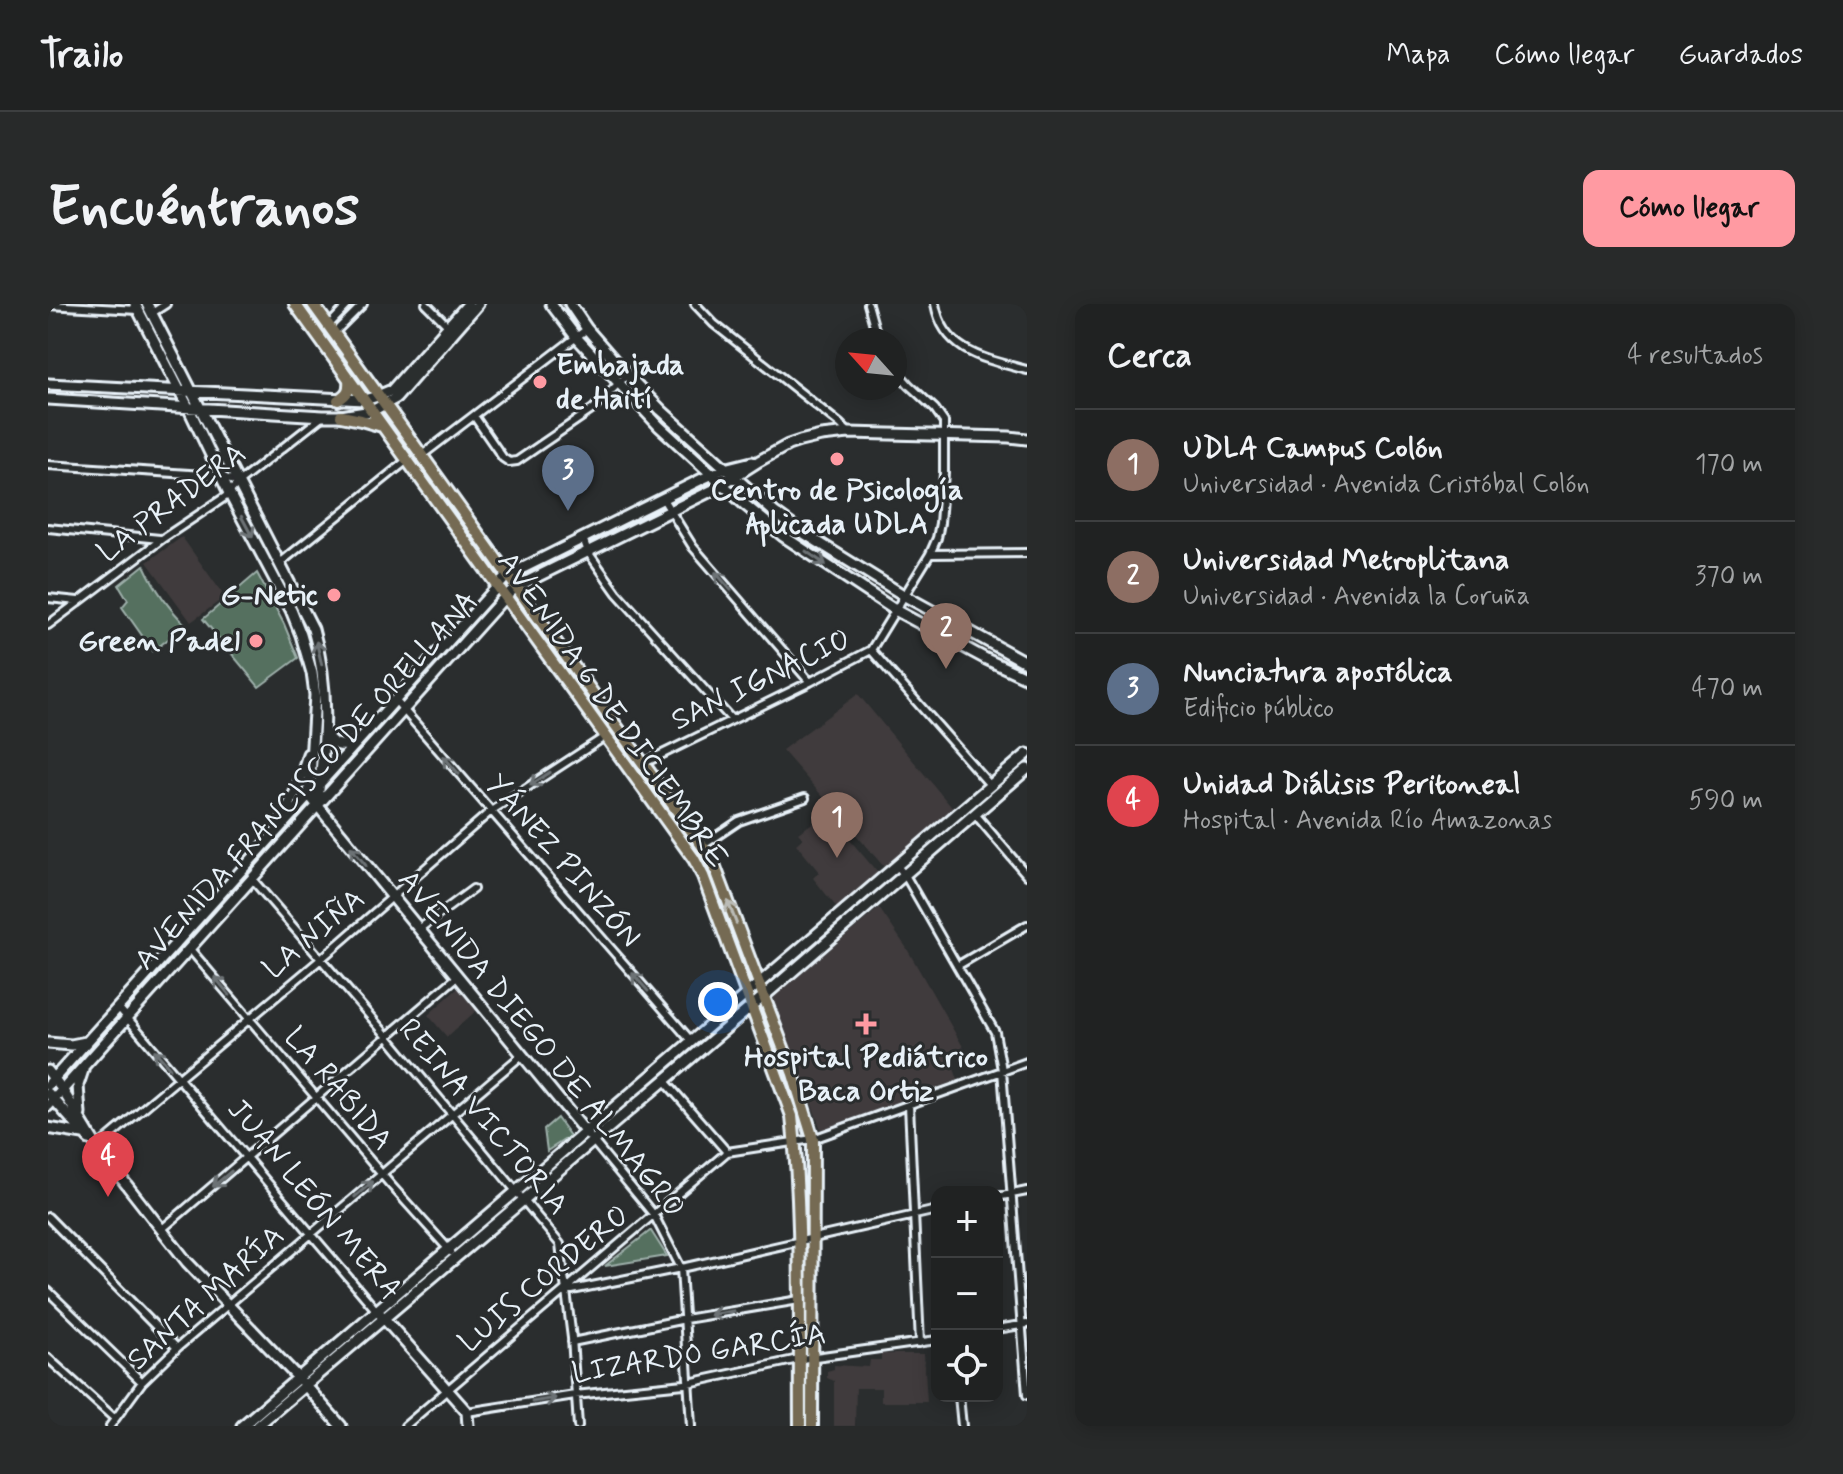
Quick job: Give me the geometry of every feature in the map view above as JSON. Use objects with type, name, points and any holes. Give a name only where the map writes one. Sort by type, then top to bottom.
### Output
[{"type":"main road","name":"AVENIDA 6 DE DICIEMBRE","points":[[295,304],[694,859],[703,876],[792,1116],[799,1241],[800,1426]]},
{"type":"main road","name":"AVENIDA 6 DE DICIEMBRE","points":[[313,304],[715,867],[801,1096],[813,1139],[812,1426]]},
{"type":"main road","points":[[48,384],[338,400],[364,400],[380,396],[396,398],[468,304]]},
{"type":"main road","points":[[451,328],[478,304]]},
{"type":"main road","points":[[551,304],[576,337],[659,426],[783,536],[895,610],[1027,678]]},
{"type":"main road","points":[[570,304],[587,329],[670,419],[775,513],[905,596],[1027,663]]},
{"type":"main road","points":[[136,307],[301,635],[315,688],[309,795]]},
{"type":"main road","points":[[150,308],[310,622],[325,686],[317,806]]},
{"type":"main road","points":[[338,400],[350,388],[349,379]]},
{"type":"main road","points":[[48,399],[341,416],[372,411],[380,396]]},
{"type":"main road","points":[[341,416],[383,427]]},
{"type":"main road","name":"AVENIDA FRANCISCO DE ORELLANA","points":[[50,1100],[516,587],[735,478],[759,461],[800,441],[849,433],[1027,437]]},
{"type":"main road","name":"AVENIDA FRANCISCO DE ORELLANA","points":[[50,1078],[118,1007],[507,576],[712,474],[759,461]]},
{"type":"main road","points":[[956,643],[963,629]]},
{"type":"main road","points":[[324,731],[333,744],[355,744]]},
{"type":"main road","points":[[274,833],[298,786],[313,735]]},
{"type":"main road","points":[[242,1426],[384,1318],[516,1191],[1027,754]]},
{"type":"main road","points":[[257,1426],[376,1310],[523,1200],[1027,769]]},
{"type":"main road","name":"AVENIDA DIEGO DE ALMAGRO","points":[[309,795],[593,1141]]},
{"type":"main road","points":[[252,879],[248,871],[255,855]]},
{"type":"main road","points":[[48,1043],[71,1045],[86,1042]]},
{"type":"main road","points":[[80,1117],[78,1085],[86,1063]]},
{"type":"main road","points":[[50,1078],[62,1089],[97,1147],[187,1262],[341,1426]]},
{"type":"main road","points":[[50,1100],[97,1147]]},
{"type":"main road","points":[[48,1128],[83,1134]]},
{"type":"main road","name":"JUAN LEÓN MERA","points":[[376,1310],[467,1412]]},
{"type":"main road","points":[[467,1412],[468,1426]]},
{"type":"street","points":[[150,308],[166,304]]},
{"type":"street","points":[[331,329],[349,304]]},
{"type":"street","points":[[331,329],[363,304]]},
{"type":"street","points":[[426,304],[451,328]]},
{"type":"street","points":[[695,304],[714,324],[849,433]]},
{"type":"street","points":[[868,304],[875,328]]},
{"type":"street","points":[[935,304],[943,327],[962,348],[984,358],[1027,370]]},
{"type":"street","points":[[48,305],[136,307]]},
{"type":"street","points":[[421,456],[587,329]]},
{"type":"street","points":[[474,416],[503,458],[509,462],[517,461],[593,409],[627,375]]},
{"type":"street","name":"SAN IGNACIO","points":[[642,764],[871,650],[930,554],[940,523],[944,422],[907,381]]},
{"type":"street","name":"LA PRADERA","points":[[48,625],[229,493],[323,416]]},
{"type":"street","points":[[280,563],[406,461]]},
{"type":"street","points":[[48,465],[221,476],[238,483]]},
{"type":"street","points":[[663,499],[693,547],[810,682]]},
{"type":"street","points":[[48,528],[162,539]]},
{"type":"street","points":[[583,538],[588,552],[617,593],[732,720]]},
{"type":"street","points":[[930,554],[1027,553]]},
{"type":"street","points":[[48,598],[78,601]]},
{"type":"street","points":[[871,650],[990,785]]},
{"type":"street","name":"YÁNEZ PINZÓN","points":[[395,700],[699,1051]]},
{"type":"street","name":"LA NIÑA","points":[[97,1147],[491,811],[606,736]]},
{"type":"street","points":[[702,846],[739,821],[805,798]]},
{"type":"street","points":[[975,814],[1027,875]]},
{"type":"street","points":[[896,865],[905,875],[995,1032],[1002,1070],[1024,1324],[1027,1395]]},
{"type":"street","name":"REINA VICTORIA","points":[[252,879],[560,1244],[567,1289],[578,1426]]},
{"type":"street","points":[[419,929],[473,889]]},
{"type":"street","points":[[957,966],[1027,925]]},
{"type":"street","name":"LA RABIDA","points":[[189,948],[452,1253]]},
{"type":"street","points":[[161,1230],[458,976]]},
{"type":"street","name":"JUAN LEÓN MERA","points":[[118,1007],[376,1310]]},
{"type":"street","name":"SANTA MARÍA","points":[[110,1426],[142,1382],[177,1348],[522,1055]]},
{"type":"street","points":[[664,1080],[727,1152],[813,1139],[1027,1062]]},
{"type":"street","points":[[909,1105],[920,1343]]},
{"type":"street","name":"AVENIDA DIEGO DE ALMAGRO","points":[[593,1141],[654,1215],[681,1268],[691,1426]]},
{"type":"street","name":"LUIS CORDERO","points":[[405,1426],[727,1152]]},
{"type":"street","points":[[1003,1196],[1027,1191]]},
{"type":"street","points":[[567,1289],[681,1268],[931,1211]]},
{"type":"street","points":[[48,1217],[177,1348]]},
{"type":"street","points":[[48,1291],[142,1382]]},
{"type":"street","points":[[572,1342],[799,1300]]},
{"type":"street","points":[[1003,1328],[1024,1324]]},
{"type":"street","name":"LIZARDO GARCÍA","points":[[467,1412],[575,1395],[689,1383],[799,1359],[931,1341]]},
{"type":"street","points":[[48,1358],[114,1418]]},
{"type":"street","points":[[960,1402],[962,1426]]},
{"type":"shaded area","points":[[182,537],[225,597],[191,622],[147,562]]},
{"type":"shaded area","points":[[858,694],[954,810],[885,868],[782,750]]},
{"type":"shaded area","points":[[827,813],[878,873],[837,908],[813,878],[819,872],[796,844],[803,838],[798,833]]},
{"type":"shaded area","name":"Hospital Pediátrico Baca Ortiz","points":[[879,908],[906,947],[966,1052],[951,1060],[958,1080],[821,1130],[773,997]]},
{"type":"shaded area","points":[[458,988],[478,1009],[447,1037],[428,1015]]},
{"type":"shaded area","points":[[881,1354],[924,1354],[927,1402],[881,1402],[881,1388],[856,1388],[855,1426],[834,1426],[834,1381],[827,1378],[827,1371],[834,1369],[834,1365],[869,1367],[870,1360],[881,1360]]},
{"type":"green space","points":[[144,565],[162,597],[186,625],[153,651],[122,607],[128,600],[119,585]]},
{"type":"green space","name":"Green Padel","points":[[257,573],[298,658],[259,687],[203,619]]},
{"type":"green space","points":[[557,1118],[570,1136],[547,1151],[544,1129]]},
{"type":"green space","points":[[650,1231],[667,1256],[605,1266]]},
{"type":"place","name":"Embajada de Haití","points":[[540,382]]},
{"type":"place","name":"Centro de Psicología Aplicada UDLA","points":[[837,459]]},
{"type":"place","name":"Nunciatura apostólica","points":[[568,511]]},
{"type":"place","name":"G-Netic","points":[[334,595]]},
{"type":"place","name":"Green Padel","points":[[256,641]]},
{"type":"place","name":"Universidad Metroplitana","points":[[946,669]]},
{"type":"place","name":"UDLA Campus Colón","points":[[837,858]]},
{"type":"place","name":"Hospital Pediátrico Baca Ortiz","points":[[866,1024]]},
{"type":"place","name":"Unidad Diálisis Peritoneal","points":[[108,1197]]}]
